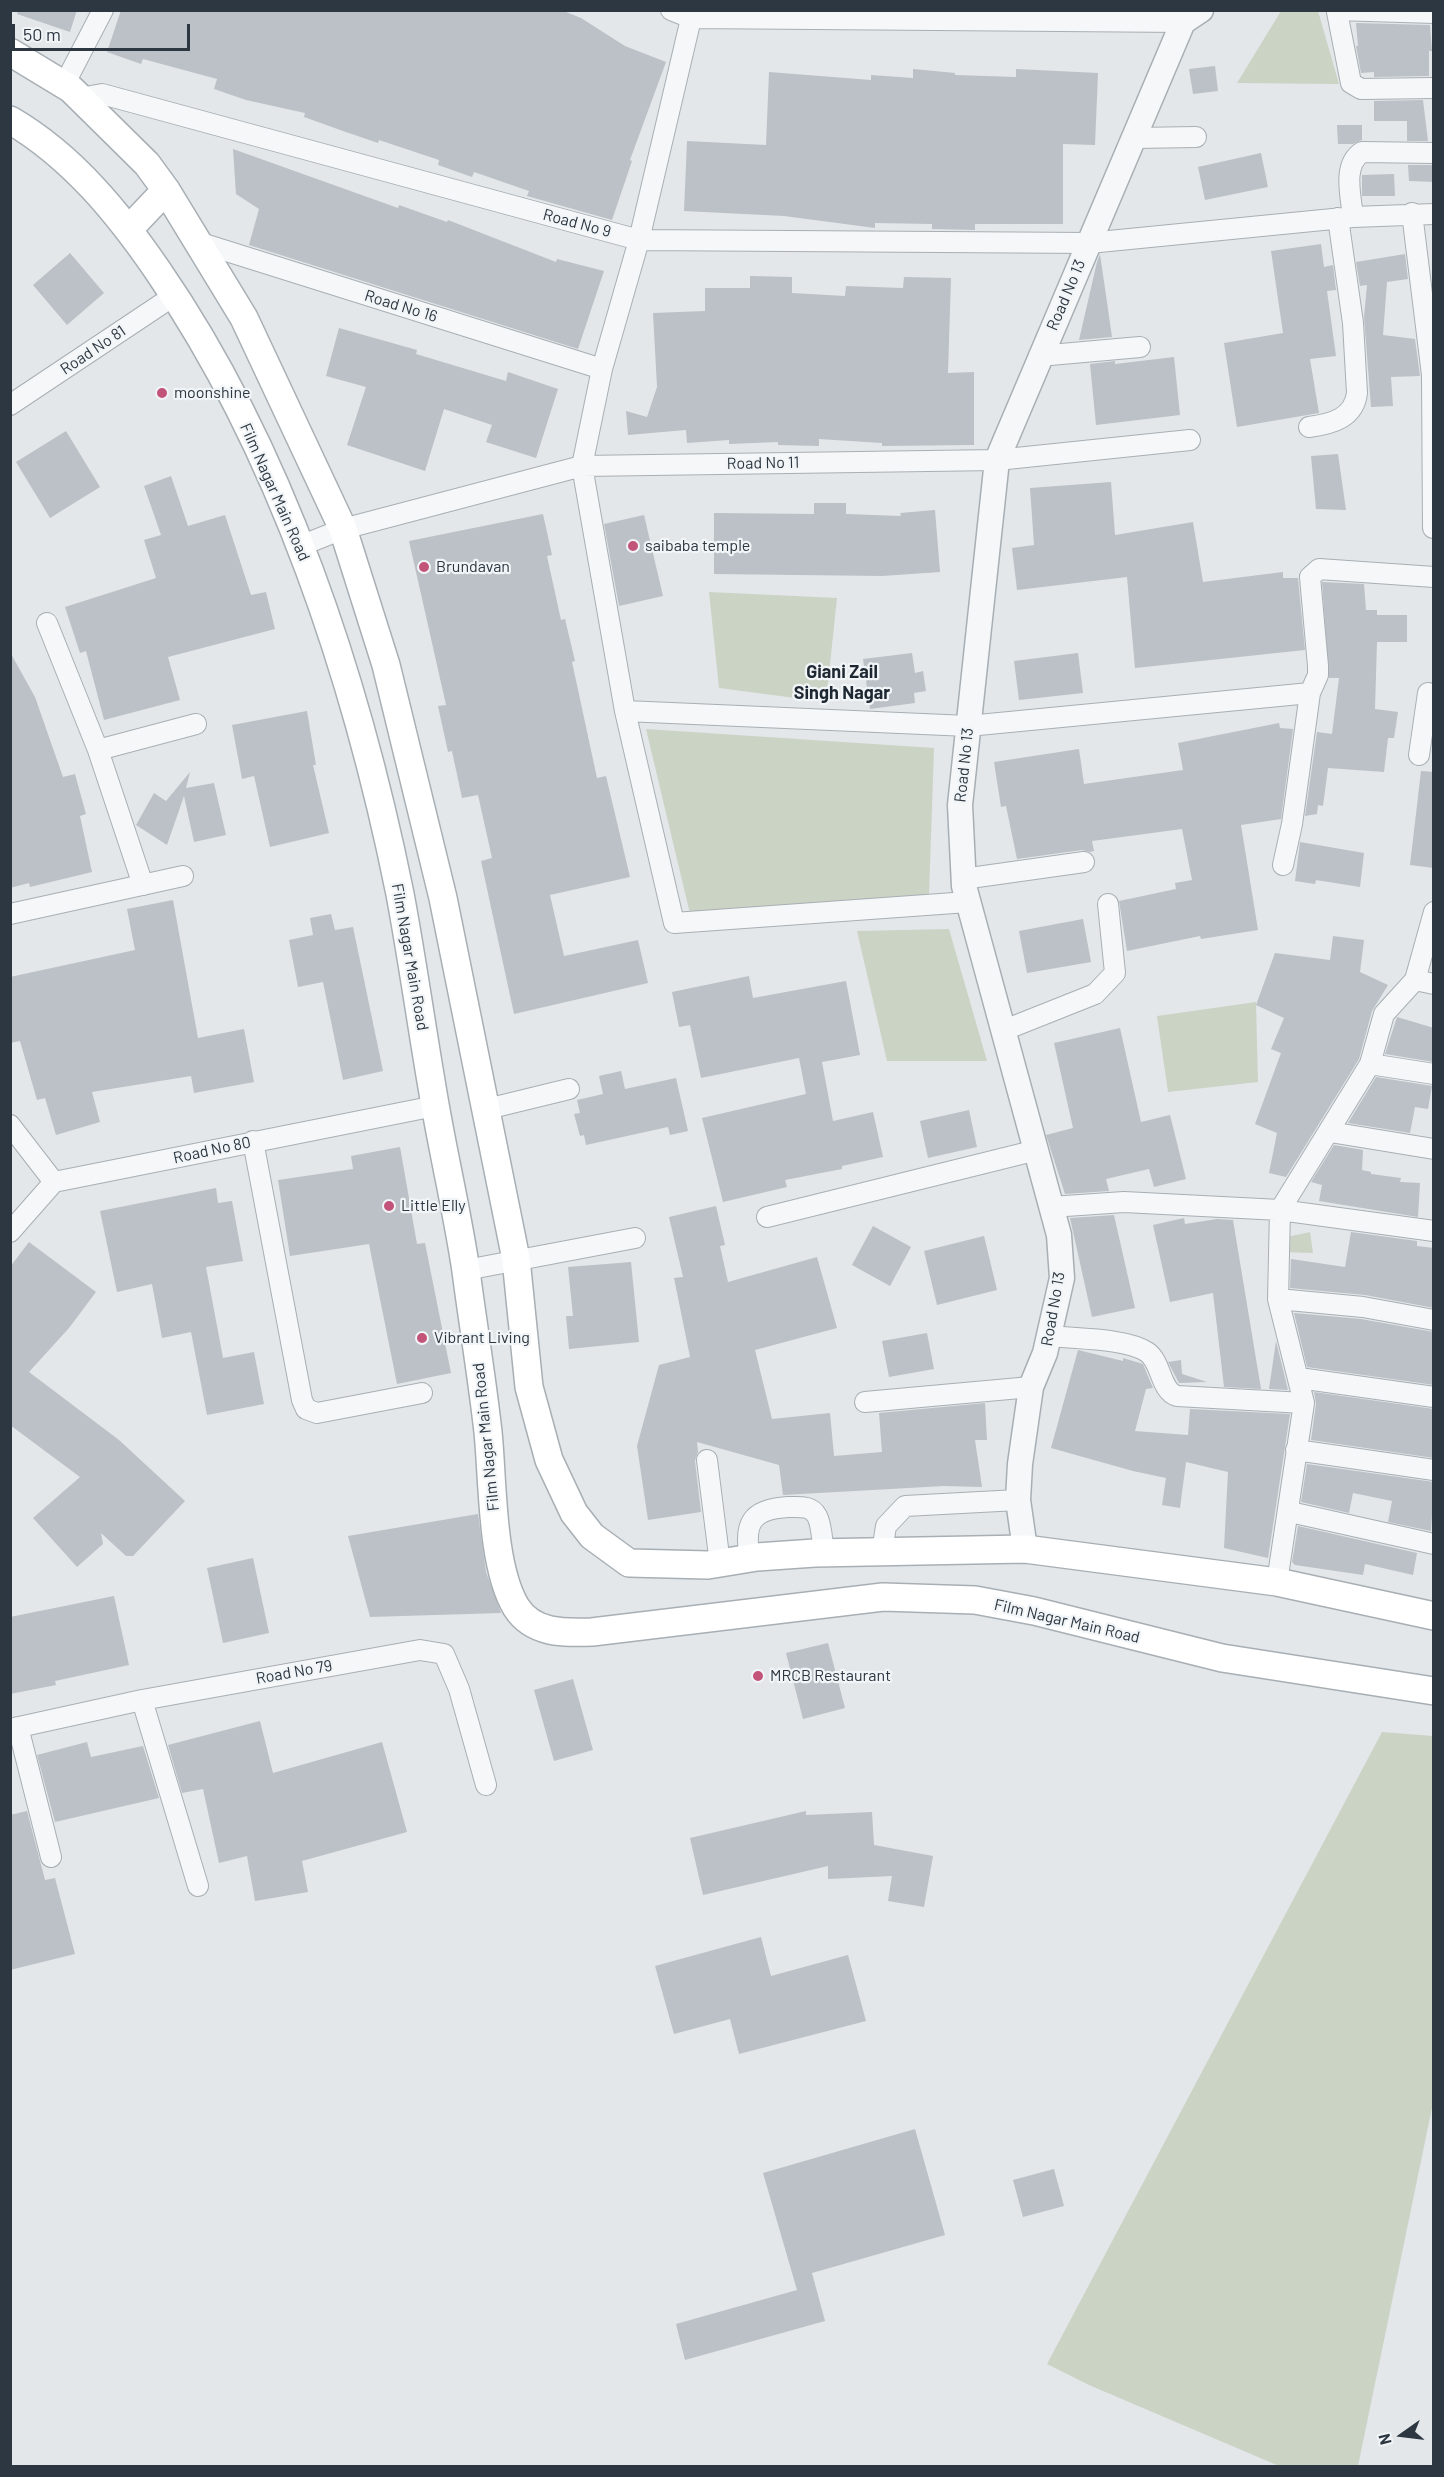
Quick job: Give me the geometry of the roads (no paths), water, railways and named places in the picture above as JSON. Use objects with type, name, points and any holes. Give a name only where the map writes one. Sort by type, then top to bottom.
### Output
[{"type":"main road","points":[[10,52],[72,91],[147,164],[166,190],[201,243],[244,318],[343,529],[386,665],[412,766],[487,1109],[516,1259],[529,1387],[549,1460],[574,1513],[592,1536],[629,1563],[720,1564],[750,1558],[824,1553],[1025,1549],[1277,1582],[1434,1616]]},
{"type":"main road","name":"Film Nagar Main Road","points":[[10,120],[70,165],[129,229],[175,295],[199,333],[233,401],[300,546],[344,674],[374,781],[400,895],[435,1106],[466,1270],[485,1408],[498,1543],[506,1582],[515,1605],[528,1622],[563,1633],[592,1632],[883,1597],[975,1600],[1034,1611],[1222,1658],[1434,1691]]},
{"type":"main road","points":[[129,229],[166,190]]},
{"type":"street","points":[[72,91],[104,10]]},
{"type":"street","points":[[671,10],[692,14],[1192,16]]},
{"type":"street","points":[[1434,13],[1337,11],[1351,83],[1361,89],[1434,88]]},
{"type":"street","points":[[692,14],[639,240],[602,369],[582,466],[625,711],[674,923],[965,890],[1084,862]]},
{"type":"street","name":"Road No 13","points":[[1025,1549],[1018,1500],[1020,1464],[1031,1387],[1050,1336],[1062,1278],[1059,1236],[965,890],[960,806],[968,726],[997,460],[1039,356],[1192,16]]},
{"type":"street","name":"Road No 9","points":[[72,91],[102,94],[639,240],[1089,243],[1345,217],[1434,214]]},
{"type":"street","points":[[1136,138],[1196,137]]},
{"type":"street","points":[[1309,427],[1324,425],[1349,413],[1356,404],[1345,217],[1349,167],[1354,157],[1362,152],[1434,153]]},
{"type":"street","points":[[1412,213],[1432,375],[1433,528]]},
{"type":"street","name":"Road No 16","points":[[201,243],[602,369]]},
{"type":"street","name":"Road No 81","points":[[10,405],[175,295]]},
{"type":"street","points":[[1039,356],[1140,347]]},
{"type":"street","name":"Road No 11","points":[[300,546],[343,529],[582,466],[997,460],[1190,440]]},
{"type":"street","points":[[1283,865],[1294,812],[1310,693],[1318,675],[1310,577],[1319,569],[1434,577]]},
{"type":"street","points":[[47,623],[98,750],[143,885]]},
{"type":"street","points":[[625,711],[968,726],[1310,693]]},
{"type":"street","points":[[1419,755],[1428,693]]},
{"type":"street","points":[[98,750],[196,724]]},
{"type":"street","points":[[10,914],[183,876]]},
{"type":"street","points":[[1002,1031],[1095,994],[1114,973],[1108,904]]},
{"type":"street","points":[[1277,1582],[1290,1512],[1296,1450],[1304,1403],[1278,1299],[1280,1210],[1370,1064],[1384,1014],[1424,982],[1434,912]]},
{"type":"street","points":[[1370,1064],[1434,1074]]},
{"type":"street","points":[[487,1109],[569,1089]]},
{"type":"street","name":"Road No 80","points":[[54,1182],[435,1106]]},
{"type":"street","points":[[10,1125],[54,1182],[10,1232]]},
{"type":"street","points":[[1330,1132],[1434,1149]]},
{"type":"street","points":[[253,1142],[302,1400],[306,1409],[317,1413],[422,1393]]},
{"type":"street","points":[[767,1217],[1037,1150]]},
{"type":"street","points":[[1051,1207],[1124,1202],[1280,1210],[1434,1231]]},
{"type":"street","points":[[466,1270],[635,1238]]},
{"type":"street","points":[[1278,1299],[1363,1307],[1434,1320]]},
{"type":"street","points":[[1050,1336],[1123,1344],[1146,1352],[1157,1364],[1168,1391],[1177,1396],[1304,1403]]},
{"type":"street","points":[[1299,1378],[1434,1398]]},
{"type":"street","points":[[864,1402],[1031,1387]]},
{"type":"street","points":[[1296,1450],[1434,1470]]},
{"type":"street","points":[[707,1460],[720,1564]]},
{"type":"street","points":[[882,1552],[886,1526],[905,1506],[1018,1500]]},
{"type":"street","points":[[750,1558],[746,1541],[750,1524],[766,1508],[804,1506],[811,1510],[818,1516],[824,1553]]},
{"type":"street","points":[[1290,1512],[1434,1544]]},
{"type":"street","name":"Road No 79","points":[[14,1728],[142,1700],[420,1650],[444,1654],[459,1689],[486,1785]]},
{"type":"street","points":[[142,1700],[198,1886]]},
{"type":"street","points":[[14,1728],[51,1857]]},
{"type":"place","name":"moonshine","points":[[162,393]]},
{"type":"place","name":"saibaba temple","points":[[633,546]]},
{"type":"place","name":"Brundavan","points":[[424,567]]},
{"type":"place","name":"Little Elly","points":[[389,1206]]},
{"type":"place","name":"Vibrant Living","points":[[422,1338]]},
{"type":"place","name":"MRCB Restaurant","points":[[758,1676]]},
{"type":"district","name":"Giani Zail Singh Nagar","points":[[842,682]]}]
